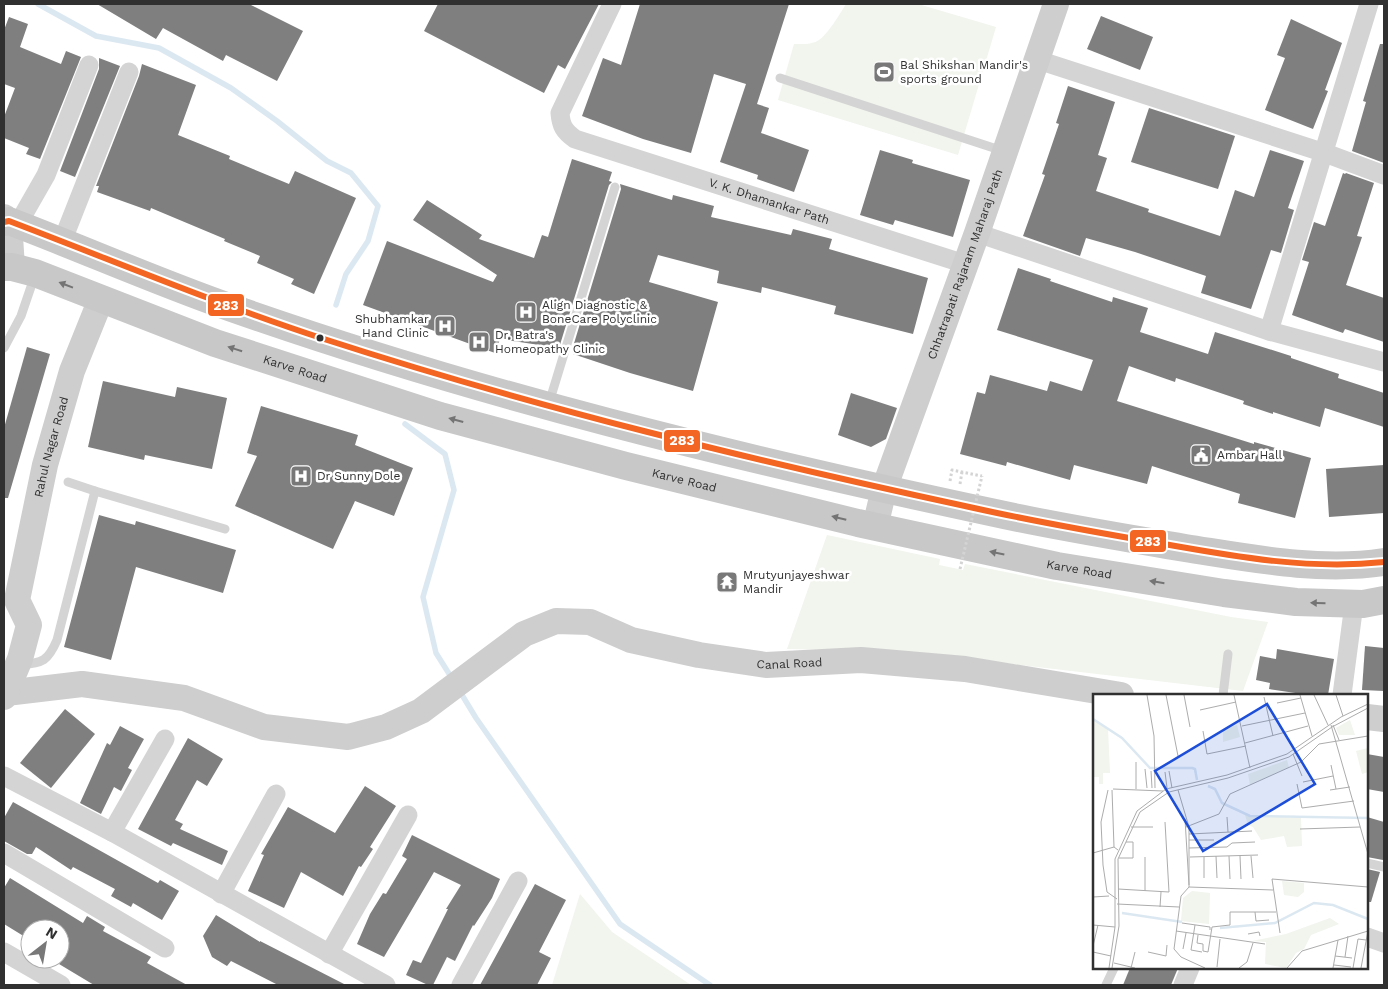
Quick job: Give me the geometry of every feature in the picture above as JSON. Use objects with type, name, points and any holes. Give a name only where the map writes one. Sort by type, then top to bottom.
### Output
[{"type":"main road","points":[[9,221],[228,306],[452,379],[636,429],[884,489],[1064,528],[1230,555],[1300,564],[1362,565],[1384,562]]},
{"type":"main road","name":"Karve Road","points":[[17,269],[100,298],[215,343],[440,416],[626,466],[874,527],[1057,566],[1195,588],[1296,602],[1354,604],[1384,600]]},
{"type":"street","name":"V. K. Dhamankar Path","points":[[612,4],[560,113],[563,128],[575,139],[965,264]]},
{"type":"street","name":"Chhatrapati Rajaram Maharaj Path","points":[[874,527],[884,489],[1006,152],[1056,4]]},
{"type":"street","points":[[1269,331],[1369,4]]},
{"type":"street","points":[[1038,60],[1325,153],[1384,175]]},
{"type":"street","points":[[17,269],[9,221],[46,176],[89,65]]},
{"type":"street","points":[[62,242],[129,72]]},
{"type":"street","points":[[977,233],[1269,331],[1384,362]]},
{"type":"street","name":"Rahul Nagar Road","points":[[5,694],[18,666],[30,625],[11,606],[45,465],[72,371],[100,298]]},
{"type":"street","points":[[1342,694],[1354,604]]},
{"type":"street","name":"Canal Road","points":[[5,694],[82,684],[184,698],[264,728],[348,737],[386,727],[421,711],[524,634],[556,621],[590,622],[631,640],[700,655],[766,665],[861,660],[965,668],[1115,694]]},
{"type":"street","points":[[1368,716],[1384,719]]},
{"type":"street","points":[[112,832],[165,739]]},
{"type":"street","points":[[4,776],[112,832],[386,985]]},
{"type":"street","points":[[221,894],[276,794]]},
{"type":"street","points":[[329,954],[408,815]]},
{"type":"street","points":[[4,853],[165,948]]},
{"type":"street","points":[[461,985],[518,880]]},
{"type":"street","points":[[1368,937],[1384,943]]},
{"type":"street","points":[[4,952],[61,985]]},
{"type":"street","points":[[1183,985],[1190,969]]},
{"type":"lane","points":[[780,78],[1006,152]]},
{"type":"lane","points":[[548,405],[615,187]]},
{"type":"lane","points":[[4,348],[21,316],[17,269]]},
{"type":"lane","points":[[68,482],[225,529]]},
{"type":"lane","points":[[18,666],[43,662],[52,653],[58,640],[95,490]]},
{"type":"lane","points":[[1223,694],[1228,654]]},
{"type":"lane","points":[[1368,863],[1384,867]]},
{"type":"lane","points":[[1106,985],[1114,969]]},
{"type":"path","points":[[960,569],[982,476],[962,472]]},
{"type":"shaded area","name":"Bal Shikshan Mandir's sports ground","points":[[846,4],[918,4],[996,27],[958,155],[778,100],[794,44],[804,44],[819,40],[830,29]]},
{"type":"shaded area","points":[[827,535],[940,559],[939,565],[963,570],[965,564],[1231,617],[1268,622],[1243,691],[899,651],[787,649]]},
{"type":"shaded area","points":[[580,894],[612,932],[691,985],[552,985]]},
{"type":"building","points":[[97,4],[249,4],[303,31],[277,81],[226,55],[223,61],[163,28],[156,39]]},
{"type":"building","points":[[438,4],[599,4],[565,69],[558,65],[544,93],[424,31]]},
{"type":"building","points":[[640,4],[789,4],[757,104],[769,108],[761,133],[809,150],[794,192],[757,179],[758,175],[720,162],[746,84],[714,74],[691,153],[643,139],[582,116],[603,58],[621,65]]},
{"type":"building","points":[[1101,16],[1153,37],[1140,70],[1087,49]]},
{"type":"building","points":[[9,17],[28,24],[20,47],[61,64],[66,51],[81,57],[40,159],[26,154],[29,148],[4,138],[4,117],[15,88],[4,84],[4,30]]},
{"type":"building","points":[[1291,19],[1342,43],[1325,90],[1328,91],[1313,129],[1265,110],[1285,58],[1277,55]]},
{"type":"building","points":[[1380,44],[1384,44],[1384,163],[1352,151],[1366,102],[1363,101]]},
{"type":"building","points":[[99,58],[120,66],[75,177],[60,171],[99,69]]},
{"type":"building","points":[[142,64],[196,85],[178,135],[230,156],[229,159],[289,184],[295,171],[356,198],[314,294],[291,284],[294,279],[257,263],[260,256],[224,241],[225,239],[151,208],[150,211],[97,192],[99,186],[96,186]]},
{"type":"building","points":[[1068,86],[1115,102],[1098,155],[1107,158],[1096,191],[1149,209],[1148,212],[1220,236],[1235,190],[1254,197],[1270,150],[1304,161],[1288,208],[1294,210],[1281,253],[1271,250],[1251,309],[1201,293],[1206,276],[1135,252],[1086,238],[1080,256],[1023,236],[1045,175],[1042,174],[1059,124],[1056,123]]},
{"type":"building","points":[[1149,108],[1235,136],[1218,189],[1131,162]]},
{"type":"building","points":[[880,150],[913,160],[912,163],[970,180],[953,237],[895,220],[893,225],[860,215]]},
{"type":"building","points":[[572,159],[612,172],[609,181],[612,182],[609,185],[559,348],[500,339],[495,353],[363,305],[387,241],[493,282],[497,275],[413,220],[427,200],[482,235],[479,239],[534,258],[542,235],[548,237]]},
{"type":"building","points":[[1343,173],[1374,183],[1357,236],[1362,237],[1346,285],[1384,298],[1384,342],[1345,329],[1343,333],[1292,315],[1309,262],[1302,260],[1314,222],[1325,226]]},
{"type":"building","points":[[620,184],[672,200],[673,195],[714,206],[711,217],[791,235],[793,229],[832,239],[829,249],[928,278],[913,334],[834,314],[836,306],[762,287],[761,293],[717,283],[719,271],[658,255],[649,282],[718,302],[693,391],[573,354],[574,350],[572,350],[621,189]]},
{"type":"building","points":[[1018,268],[1112,302],[1113,297],[1148,308],[1140,332],[1208,354],[1215,332],[1291,356],[1291,358],[1339,374],[1338,378],[1384,393],[1384,427],[1325,408],[1320,427],[1243,404],[1244,401],[1176,378],[1175,382],[1129,366],[1117,401],[1254,444],[1254,442],[1311,458],[1295,518],[1238,503],[1240,494],[1152,466],[1147,484],[1074,465],[1070,480],[1007,462],[1006,466],[960,454],[977,392],[985,394],[990,375],[1047,391],[1050,381],[1082,391],[1093,360],[997,330]]},
{"type":"building","points":[[27,347],[50,354],[8,498],[4,498],[4,428]]},
{"type":"building","points":[[103,381],[175,397],[177,387],[227,398],[212,469],[145,455],[144,460],[88,447]]},
{"type":"building","points":[[851,393],[897,408],[886,439],[871,447],[838,435]]},
{"type":"building","points":[[261,406],[358,435],[355,445],[413,468],[394,516],[355,501],[333,549],[235,506],[257,456],[247,453]]},
{"type":"building","points":[[1384,465],[1384,513],[1329,517],[1326,469]]},
{"type":"building","points":[[99,515],[135,525],[136,521],[236,550],[223,593],[136,567],[111,660],[64,647]]},
{"type":"building","points":[[1365,646],[1384,648],[1384,691],[1362,690]]},
{"type":"building","points":[[1277,649],[1334,659],[1328,694],[1302,694],[1269,689],[1270,683],[1256,680],[1260,656],[1276,659]]},
{"type":"building","points":[[65,709],[95,734],[51,788],[20,763]]},
{"type":"building","points":[[120,726],[144,739],[128,768],[132,770],[121,791],[114,787],[101,814],[80,803],[107,743],[110,745]]},
{"type":"building","points":[[188,738],[223,759],[207,786],[197,780],[175,820],[183,824],[180,829],[228,851],[222,865],[173,843],[171,846],[138,829]]},
{"type":"building","points":[[1368,754],[1384,757],[1384,792],[1368,789]]},
{"type":"building","points":[[365,786],[396,806],[370,847],[373,849],[361,867],[359,866],[343,896],[301,872],[284,908],[248,891],[264,855],[261,854],[288,807],[335,833]]},
{"type":"building","points":[[13,802],[158,883],[160,880],[179,891],[162,920],[133,903],[131,907],[111,896],[115,889],[73,867],[71,870],[36,847],[32,854],[27,854],[4,841],[4,818]]},
{"type":"building","points":[[1368,817],[1384,822],[1383,860],[1368,857]]},
{"type":"building","points":[[412,835],[500,879],[492,898],[473,925],[455,961],[447,957],[433,985],[428,985],[406,975],[413,960],[421,963],[448,909],[446,909],[461,885],[434,872],[384,957],[357,944],[370,914],[383,893],[386,894],[407,859],[402,856]]},
{"type":"building","points":[[1368,869],[1380,872],[1371,902],[1368,902]]},
{"type":"building","points":[[10,878],[83,923],[87,916],[105,927],[103,931],[151,957],[147,963],[187,985],[94,985],[67,969],[70,969],[70,919],[20,919],[20,934],[4,924],[4,888]]},
{"type":"building","points":[[535,884],[566,900],[539,952],[551,958],[537,985],[480,985]]},
{"type":"building","points":[[216,915],[260,942],[346,985],[278,985],[231,961],[227,966],[212,957],[203,936]]},
{"type":"building","points":[[1130,969],[1178,969],[1171,985],[1123,985]]},
{"type":"waterway","points":[[38,4],[96,36],[159,48],[231,88],[277,121],[327,161],[351,173],[378,206],[368,241],[346,274],[336,305]]},
{"type":"waterway","points":[[405,424],[445,454],[454,490],[423,597],[436,653],[453,680]]},
{"type":"waterway","points":[[459,690],[476,718],[620,924],[710,985]]},
{"type":"transit line","name":"283","points":[[4,222],[9,221],[205,297],[324,339],[485,388],[728,452],[998,513],[1191,549],[1246,558],[1301,563],[1356,564],[1384,562]]},
{"type":"place","name":"Bal Shikshan Mandir's sports ground","points":[[884,72]]},
{"type":"place","name":"Align Diagnostic & BoneCare Polyclinic","points":[[526,312]]},
{"type":"place","name":"Shubhamkar Hand Clinic","points":[[445,326]]},
{"type":"place","name":"Dr. Batra's Homeopathy Clinic","points":[[479,342]]},
{"type":"place","name":"Ambar Hall","points":[[1201,455]]},
{"type":"place","name":"Dr Sunny Dole","points":[[301,476]]},
{"type":"place","name":"Mrutyunjayeshwar Mandir","points":[[727,582]]}]
